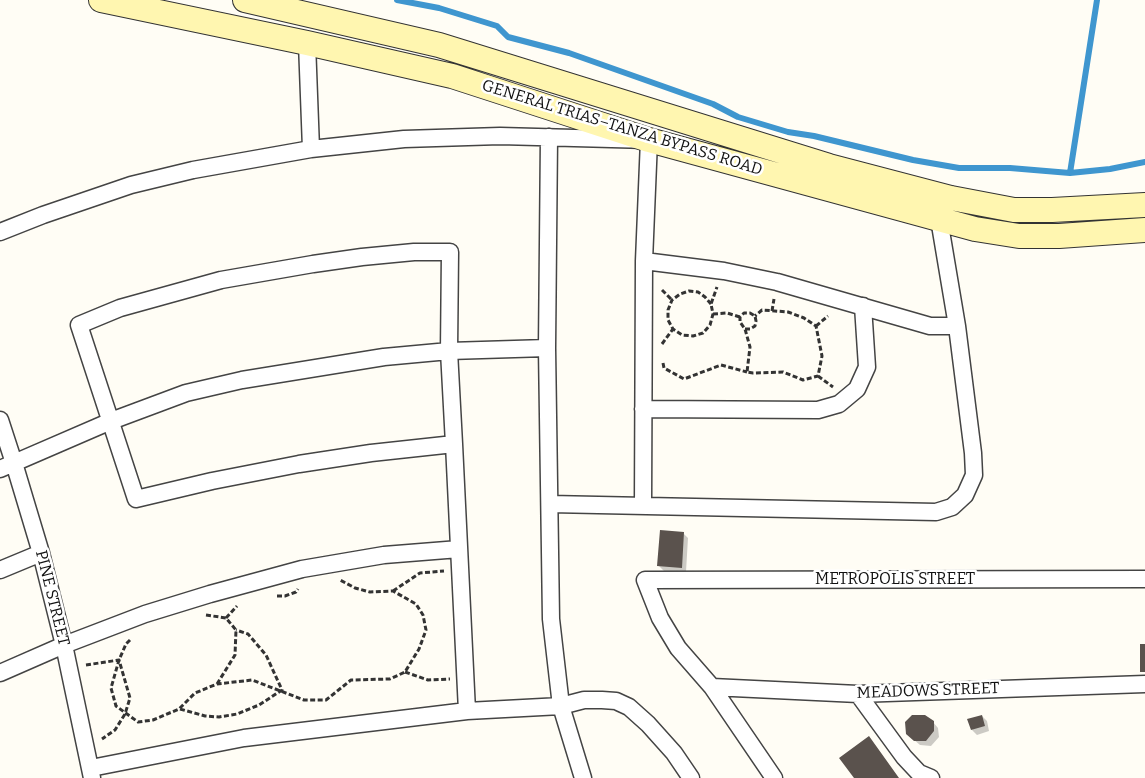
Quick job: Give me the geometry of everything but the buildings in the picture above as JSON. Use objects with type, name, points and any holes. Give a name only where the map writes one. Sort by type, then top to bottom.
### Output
[{"type":"main road","name":"GENERAL TRIAS–TANZA BYPASS ROAD","points":[[101,0],[307,43],[452,76],[649,140],[975,229],[1020,236],[1059,236],[1145,230]]},
{"type":"main road","name":"GENERAL TRIAS–TANZA BYPASS ROAD","points":[[245,0],[440,44],[829,166],[951,198],[1014,210],[1145,205]]},
{"type":"street","points":[[307,43],[311,149]]},
{"type":"street","points":[[0,232],[131,185],[193,170],[311,149],[404,139],[500,136],[649,140],[644,261],[643,506]]},
{"type":"street","points":[[549,137],[547,348],[551,619],[560,706],[583,778]]},
{"type":"street","points":[[550,504],[936,512],[952,507],[965,495],[974,476],[973,453],[956,326],[939,220]]},
{"type":"street","points":[[454,444],[371,453],[299,464],[212,481],[136,499],[79,324],[120,308],[221,280],[362,257],[414,252],[450,252],[449,351],[454,444],[465,679],[467,711]]},
{"type":"street","points":[[644,261],[724,271],[777,282],[930,326],[956,326]]},
{"type":"street","points":[[643,409],[818,410],[839,404],[857,389],[867,367],[863,306]]},
{"type":"street","points":[[7,466],[111,421],[186,393],[242,380],[384,357],[449,351],[547,348]]},
{"type":"street","name":"PINE STREET","points":[[0,420],[7,466],[41,553],[64,645],[92,773]]},
{"type":"street","points":[[0,673],[64,645],[145,614],[302,569],[384,555],[459,549]]},
{"type":"street","points":[[0,570],[41,553]]},
{"type":"street","name":"METROPOLIS STREET","points":[[712,687],[678,648],[660,618],[645,580],[1145,579]]},
{"type":"street","name":"MEADOWS STREET","points":[[712,687],[858,694],[1145,684]]},
{"type":"street","points":[[712,687],[774,778]]},
{"type":"street","points":[[858,694],[904,757],[920,773],[931,778]]},
{"type":"street","points":[[92,773],[244,738],[467,711],[560,706],[584,700],[602,700],[616,701],[629,707],[648,724],[674,753],[691,778]]},
{"type":"path","points":[[689,291],[698,292],[706,297],[711,304],[713,314],[710,325],[703,332],[688,336],[682,335],[673,329],[668,320],[668,310],[672,300],[680,294],[689,291]]},
{"type":"path","points":[[662,361],[664,368],[684,379],[721,365],[753,373],[784,372],[803,380],[818,376],[822,356],[816,326],[788,312],[762,310],[754,316]]},
{"type":"path","points":[[713,314],[727,313],[740,317]]},
{"type":"path","points":[[740,317],[744,313],[750,313],[754,316],[755,326],[745,329]]},
{"type":"path","points":[[740,317],[740,322],[745,329],[750,348],[747,372]]},
{"type":"path","points":[[661,345],[673,329]]},
{"type":"path","points":[[393,591],[420,572],[460,571]]},
{"type":"path","points":[[132,638],[126,644],[119,660],[111,688],[116,706],[138,722],[153,720],[179,709],[195,693],[217,684],[252,680],[304,700],[326,700],[351,680],[390,680],[405,672],[419,649],[426,630],[423,615],[416,604],[393,591],[370,592],[355,588],[333,577]]},
{"type":"path","points":[[269,595],[285,596],[296,592],[302,584]]},
{"type":"path","points":[[226,618],[240,602]]},
{"type":"path","points":[[199,613],[226,618],[236,630],[248,634],[266,655],[282,690]]},
{"type":"path","points":[[217,684],[235,655],[236,630]]},
{"type":"path","points":[[69,667],[119,660]]},
{"type":"path","points":[[87,749],[114,730],[125,714],[130,698],[119,660]]},
{"type":"path","points":[[405,672],[428,680],[465,679]]},
{"type":"path","points":[[179,709],[205,716],[219,717],[237,714],[259,705],[282,690]]},
{"type":"waterway","points":[[397,0],[439,8],[497,26],[508,37],[569,53],[713,104],[738,117],[788,132],[814,136],[913,160],[959,168],[1010,168],[1070,173],[1110,169],[1145,162]]},
{"type":"waterway","points":[[1070,173],[1097,0]]}]
